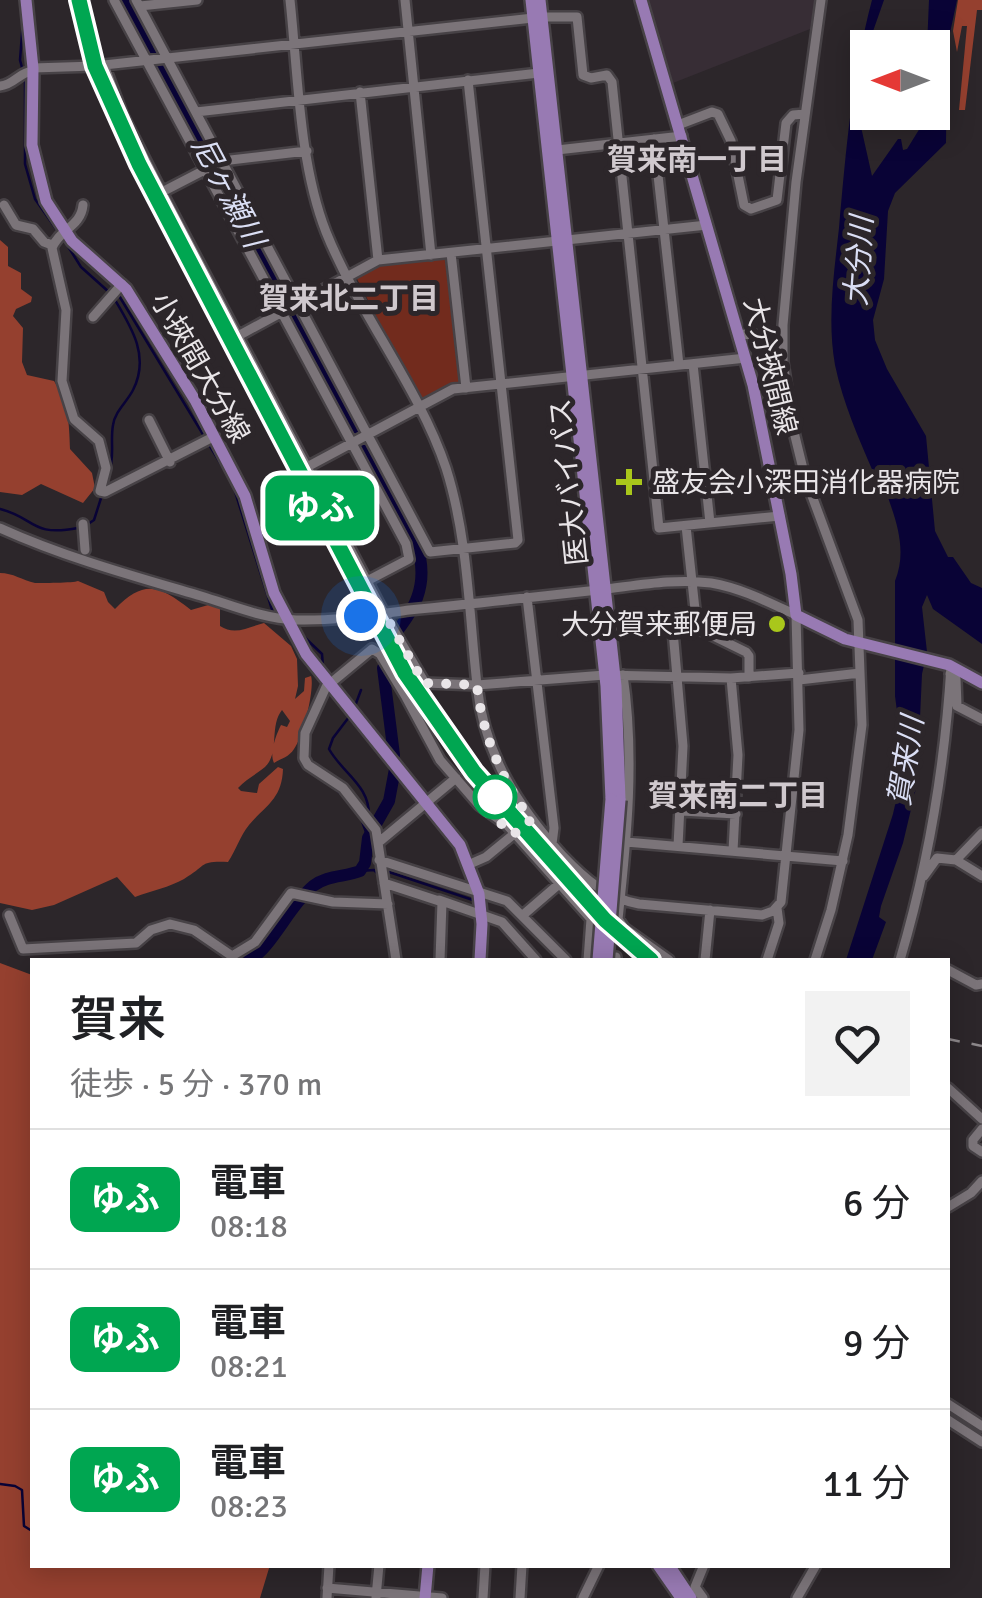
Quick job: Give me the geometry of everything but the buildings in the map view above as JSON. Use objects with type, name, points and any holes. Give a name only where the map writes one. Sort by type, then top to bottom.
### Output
[{"type":"main road","name":"小挾間大分線","points":[[26,0],[33,70],[34,164],[59,237],[116,290],[195,400],[245,496],[274,593],[306,654],[456,838],[470,864],[480,902],[480,958]]},
{"type":"main road","name":"医大バイパス","points":[[532,0],[538,18],[556,150],[562,241]]},
{"type":"main road","name":"医大バイパス","points":[[540,0],[539,73],[562,241],[600,589],[614,675],[613,958]]},
{"type":"main road","name":"大分挾間線","points":[[641,0],[740,334],[780,516],[796,615]]},
{"type":"main road","points":[[796,615],[845,639],[948,668],[982,684]]},
{"type":"main road","name":"医大バイパス","points":[[598,958],[616,799]]},
{"type":"main road","points":[[425,1597],[428,1568]]},
{"type":"main road","points":[[660,1568],[681,1598]]},
{"type":"main road","points":[[670,1568],[692,1598]]},
{"type":"street","points":[[114,0],[150,60],[410,555],[407,561],[367,581]]},
{"type":"street","points":[[197,0],[138,3],[300,302],[429,552],[518,540],[468,80]]},
{"type":"street","points":[[290,0],[320,214],[444,462],[456,505],[482,720],[495,758],[531,820],[552,844],[592,884],[620,899],[762,914],[777,908]]},
{"type":"street","points":[[405,0],[431,255]]},
{"type":"street","points":[[816,958],[843,860],[860,749],[860,673],[865,644],[811,493],[784,376],[783,336],[805,114],[822,0]]},
{"type":"street","points":[[0,86],[9,85],[33,70],[572,14],[580,20],[584,75],[610,77],[660,528],[780,516]]},
{"type":"street","points":[[104,65],[123,116],[162,192],[424,683],[477,685],[614,675],[731,678],[860,673]]},
{"type":"street","points":[[196,112],[539,73]]},
{"type":"street","points":[[360,92],[378,260]]},
{"type":"street","points":[[556,150],[654,140],[680,131],[712,112],[718,114],[731,141],[744,204],[751,208],[776,200],[786,122],[793,115],[805,114]]},
{"type":"street","points":[[654,140],[679,365]]},
{"type":"street","points":[[162,192],[222,161],[308,150]]},
{"type":"street","points":[[4,204],[18,226],[33,229],[44,242],[59,237],[80,219],[83,205]]},
{"type":"street","points":[[238,336],[378,260],[707,226]]},
{"type":"street","points":[[59,237],[66,310],[62,381],[74,419],[100,445],[106,468],[103,492],[170,462],[213,437]]},
{"type":"street","points":[[451,252],[466,388]]},
{"type":"street","points":[[92,316],[116,290]]},
{"type":"street","points":[[740,334],[783,336]]},
{"type":"street","points":[[307,467],[446,392],[746,358]]},
{"type":"street","points":[[694,364],[710,524]]},
{"type":"street","points":[[149,420],[170,462]]},
{"type":"street","points":[[83,524],[86,550]]},
{"type":"street","points":[[686,526],[697,628]]},
{"type":"street","points":[[0,528],[146,579],[287,619],[400,612],[692,582],[734,588],[796,615],[799,730],[783,896],[768,958]]},
{"type":"street","points":[[527,597],[554,828],[552,844]]},
{"type":"street","points":[[678,846],[683,746],[673,632],[697,628],[747,653],[749,677]]},
{"type":"street","points":[[396,958],[376,830],[343,788],[308,766],[304,758],[306,730],[329,682],[366,652],[376,649],[440,760],[591,919],[588,958]]},
{"type":"street","points":[[948,668],[956,680],[957,706],[982,718]]},
{"type":"street","points":[[901,958],[922,882],[937,796],[948,668]]},
{"type":"street","points":[[614,675],[630,742],[620,924],[666,958]]},
{"type":"street","points":[[731,678],[738,755],[733,851]]},
{"type":"street","points":[[378,842],[456,778]]},
{"type":"street","points":[[682,811],[736,814]]},
{"type":"street","points":[[470,864],[486,857],[531,820]]},
{"type":"street","points":[[956,860],[982,833]]},
{"type":"street","points":[[626,842],[843,860]]},
{"type":"street","points":[[922,882],[935,858],[956,860],[982,876]]},
{"type":"street","points":[[381,871],[439,900],[507,901],[563,958]]},
{"type":"street","points":[[381,871],[480,902],[534,958]]},
{"type":"street","points":[[523,915],[559,884]]},
{"type":"street","points":[[9,915],[23,950],[136,943],[152,930],[170,924],[194,930],[232,956],[255,942],[284,900],[293,894],[342,903],[388,904]]},
{"type":"street","points":[[439,900],[443,906],[440,958]]},
{"type":"street","points":[[706,958],[710,910]]},
{"type":"street","points":[[950,971],[976,985],[982,984]]},
{"type":"street","points":[[950,1090],[982,1120]]},
{"type":"street","points":[[982,1129],[973,1146],[982,1152]]},
{"type":"street","points":[[950,1205],[971,1194],[982,1181]]},
{"type":"street","points":[[950,1405],[982,1426]]},
{"type":"street","points":[[950,1421],[982,1442]]},
{"type":"street","points":[[329,1568],[327,1593],[442,1598]]},
{"type":"street","points":[[376,1595],[378,1568]]},
{"type":"street","points":[[483,1598],[485,1568]]},
{"type":"street","points":[[520,1598],[522,1568]]},
{"type":"street","points":[[583,1598],[598,1568]]},
{"type":"street","points":[[703,1568],[695,1587],[703,1598]]},
{"type":"street","points":[[796,1598],[814,1568]]},
{"type":"shaded area","points":[[648,0],[815,0],[810,29],[673,83]]},
{"type":"shaded area","points":[[958,0],[982,0],[982,10],[977,10],[965,110],[959,110],[967,26],[962,26],[957,52],[953,31]]},
{"type":"shaded area","points":[[0,240],[8,247],[8,266],[21,273],[21,289],[32,297],[13,316],[23,328],[22,362],[27,375],[54,381],[65,406],[70,449],[92,473],[95,488],[83,503],[41,484],[22,495],[0,492]]},
{"type":"shaded area","points":[[449,257],[462,384],[420,401],[356,277],[381,264]]},
{"type":"shaded area","points":[[0,573],[35,583],[78,581],[104,592],[115,609],[144,589],[170,595],[191,610],[215,603],[220,607],[220,626],[236,630],[264,623],[291,646],[297,659],[295,699],[304,691],[305,678],[311,676],[304,724],[290,754],[274,763],[272,753],[265,767],[238,788],[257,793],[259,784],[278,767],[283,769],[276,795],[246,829],[228,862],[207,863],[179,882],[135,897],[117,877],[54,905],[32,910],[0,903]],"holes":[[[282,710],[290,721],[287,727],[281,725],[274,744],[276,724]]]},
{"type":"shaded area","points":[[0,963],[30,974],[30,1568],[269,1568],[260,1598],[0,1598]]},
{"type":"water","points":[[872,0],[884,0],[873,30],[865,30]]},
{"type":"water","points":[[929,0],[957,0],[950,33],[928,30]]},
{"type":"water","points":[[850,122],[850,130],[862,130],[872,176],[898,139],[903,150],[919,130],[946,130],[946,143],[895,193],[888,211],[884,279],[873,320],[875,340],[887,369],[926,436],[935,531],[948,557],[953,557],[971,583],[982,588],[982,644],[933,609],[927,595],[922,607],[927,652],[922,674],[917,784],[903,843],[881,906],[879,917],[886,922],[873,958],[847,958],[893,814],[904,765],[895,696],[895,581],[901,554],[879,472],[874,474],[852,421],[835,365],[833,279]]},
{"type":"waterway","name":"尼ヶ瀬川","points":[[126,0],[416,543],[422,572],[417,598],[384,651]]},
{"type":"waterway","points":[[23,21],[20,60],[25,79],[25,164],[35,199],[59,233]]},
{"type":"waterway","points":[[64,240],[81,267],[110,293]]},
{"type":"waterway","points":[[118,294],[204,436]]},
{"type":"waterway","points":[[109,473],[114,420],[133,390],[140,366],[133,332],[115,300]]},
{"type":"waterway","points":[[208,443],[227,474]]},
{"type":"waterway","points":[[233,485],[273,613]]},
{"type":"waterway","points":[[85,526],[94,520],[102,495]]},
{"type":"waterway","points":[[0,509],[42,528],[78,528]]},
{"type":"waterway","points":[[300,633],[322,654],[323,666]]},
{"type":"waterway","name":"尼ヶ瀬川","points":[[383,668],[394,755]]},
{"type":"waterway","points":[[355,706],[361,690]]},
{"type":"waterway","points":[[349,717],[329,749],[365,796],[369,817]]},
{"type":"waterway","points":[[301,761],[318,777]]},
{"type":"waterway","name":"尼ヶ瀬川","points":[[252,958],[265,947],[313,886],[360,871],[368,838],[389,801],[395,769]]},
{"type":"waterway","points":[[333,787],[346,798]]},
{"type":"waterway","points":[[360,816],[366,832]]},
{"type":"waterway","name":"尼ヶ瀬川","points":[[368,838],[369,825]]},
{"type":"waterway","points":[[360,871],[374,870],[379,875]]},
{"type":"waterway","points":[[386,871],[473,900]]},
{"type":"waterway","points":[[0,1484],[22,1490],[24,1526],[30,1530]]},
{"type":"waterway","points":[[322,1598],[324,1568]]},
{"type":"waterway","points":[[791,1598],[808,1568]]},
{"type":"railway","points":[[79,0],[95,66],[139,165],[405,673],[474,773],[605,920],[649,958]]},
{"type":"railway","points":[[950,1039],[982,1046]]},
{"type":"train","name":"ゆふ","points":[[79,0],[95,66],[139,164],[405,673],[454,747],[538,847],[605,920],[649,958]]},
{"type":"place","name":"盛友会小深田消化器病院","points":[[629,482]]},
{"type":"place","name":"大分賀来郵便局","points":[[777,624]]},
{"type":"district","name":"賀来南一丁目","points":[[697,160]]},
{"type":"district","name":"賀来北二丁目","points":[[349,299]]},
{"type":"district","name":"賀来南二丁目","points":[[738,796]]},
{"type":"route","points":[[361,616],[384,613],[424,683],[477,685],[482,720],[495,758],[531,820],[514,834],[484,810],[495,797]]},
{"type":"water label","name":"大分川","points":[[859,261]]},
{"type":"water label","name":"賀来川","points":[[906,761]]}]
